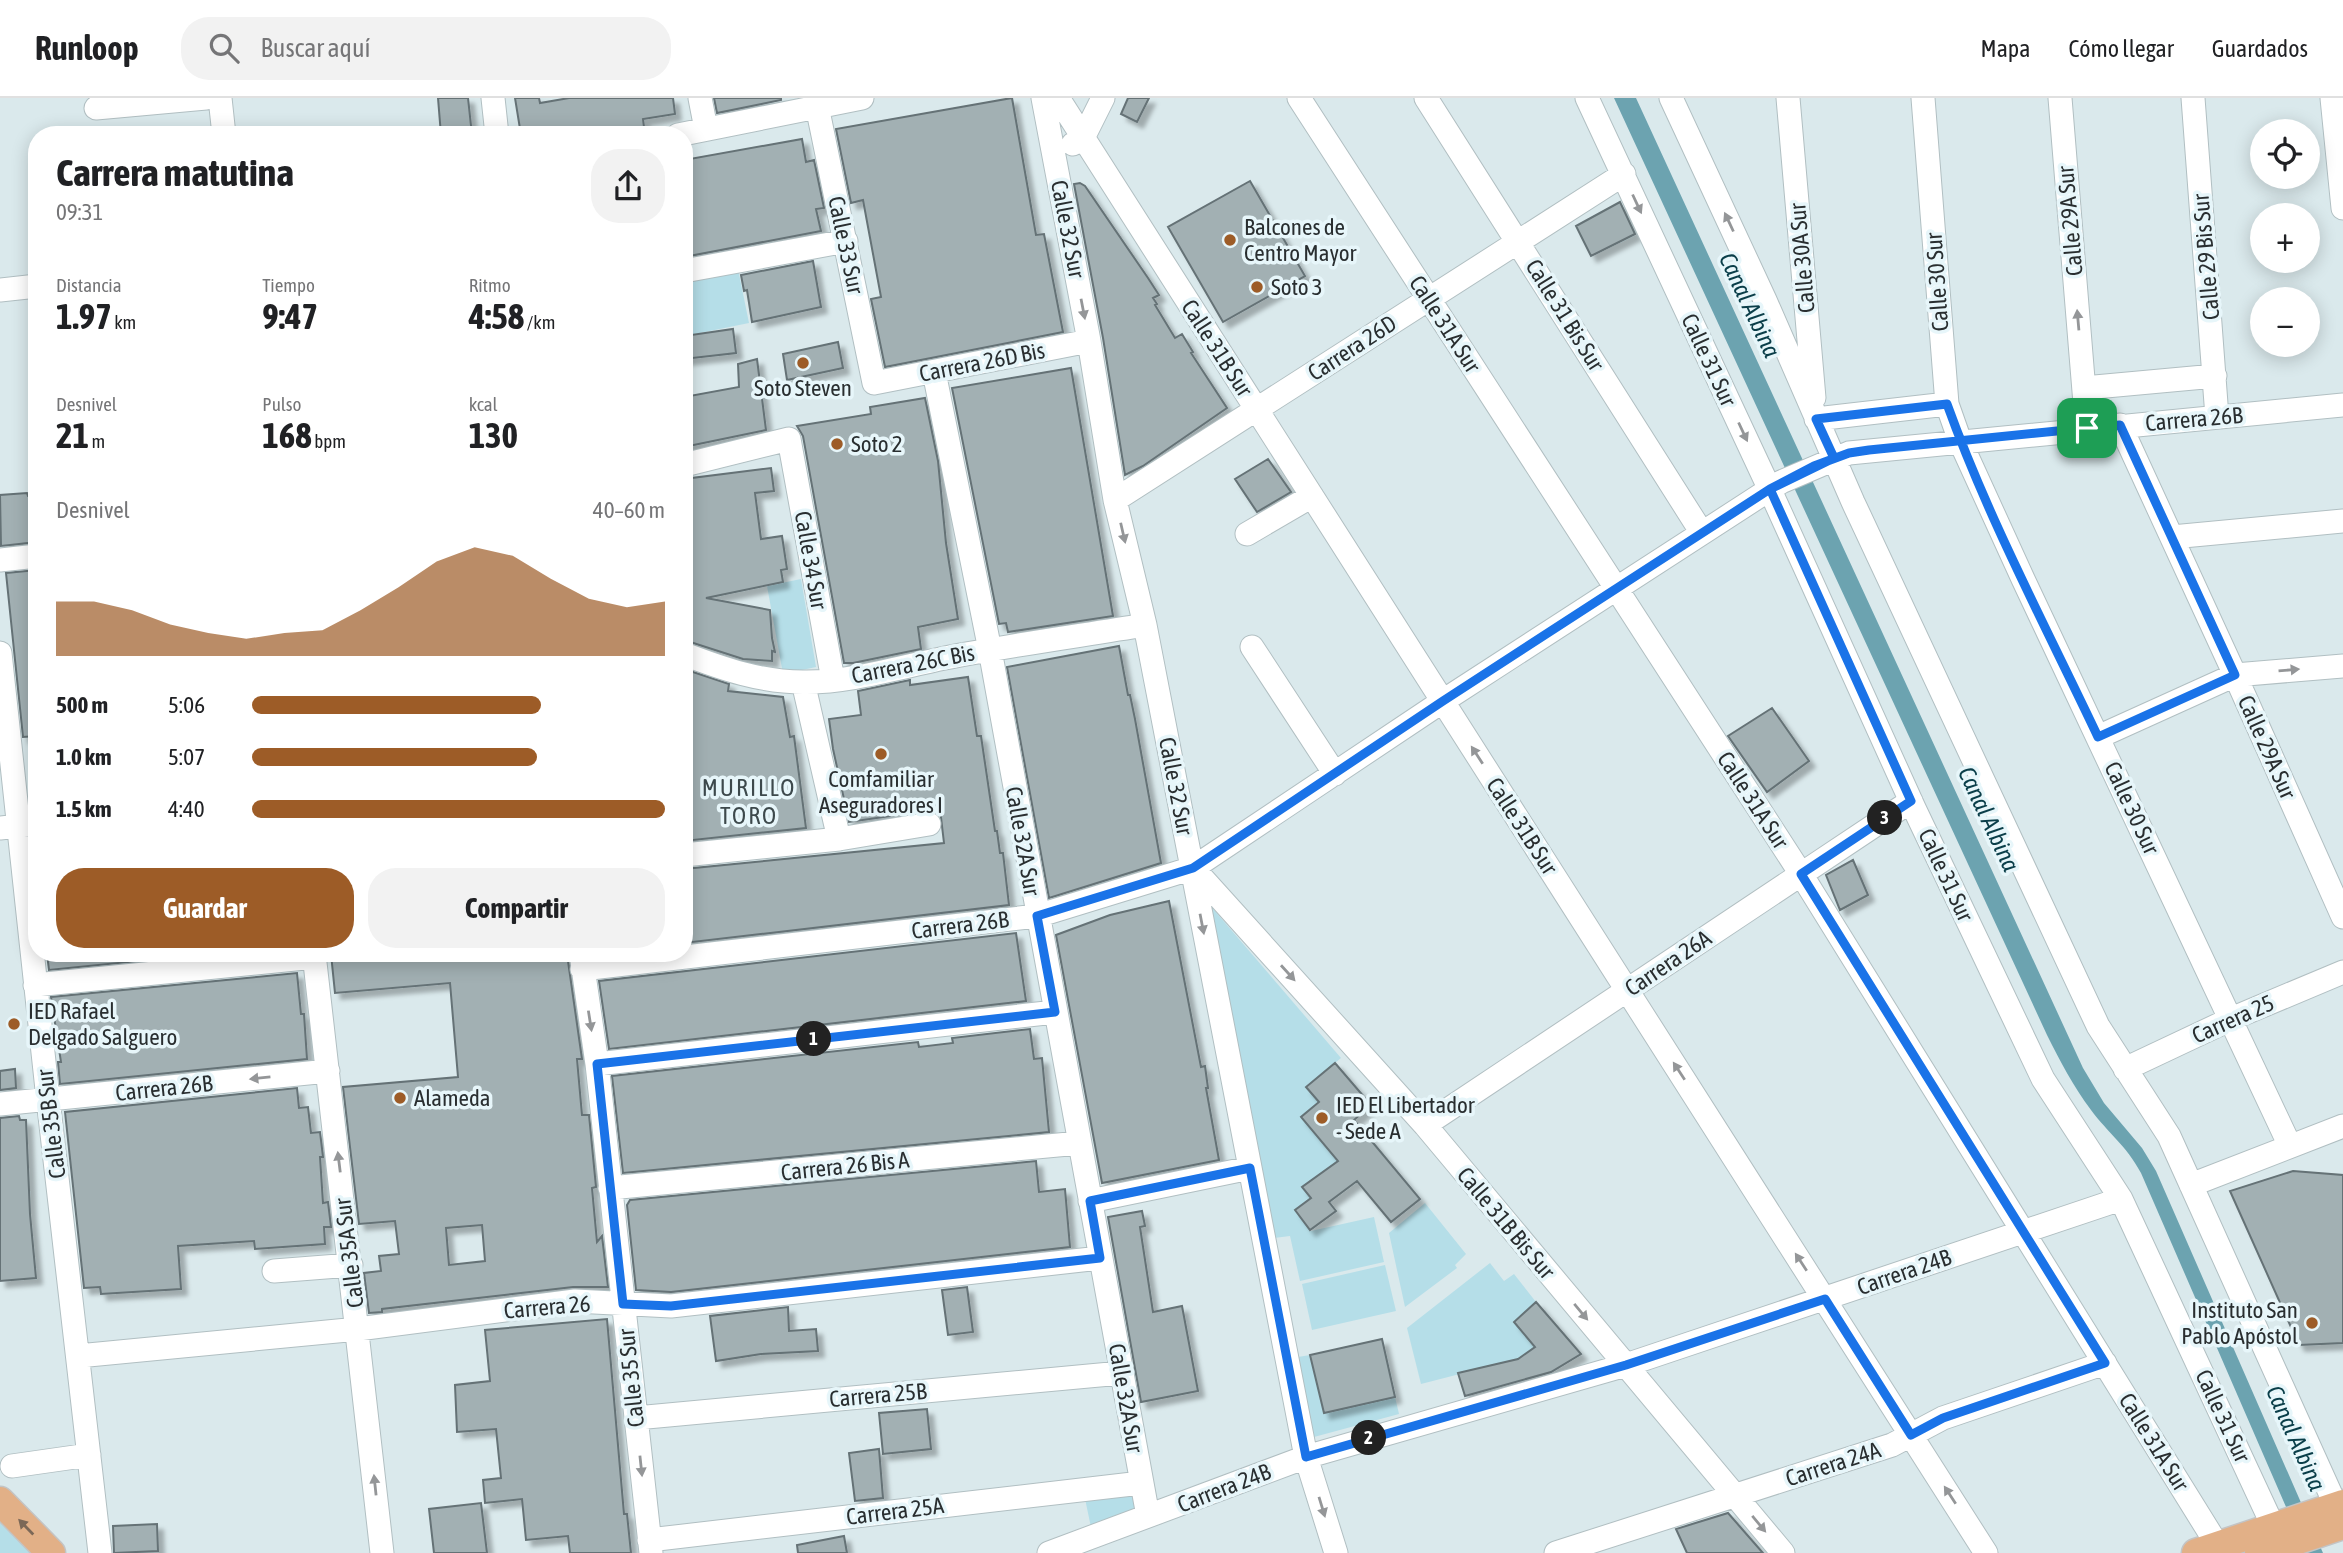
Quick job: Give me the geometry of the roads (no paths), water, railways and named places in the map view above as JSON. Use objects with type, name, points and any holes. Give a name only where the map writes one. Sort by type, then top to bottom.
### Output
[{"type":"main road","points":[[0,1501],[51,1553]]},
{"type":"main road","points":[[2207,1549],[2319,1523]]},
{"type":"main road","points":[[2259,1553],[2319,1523]]},
{"type":"street","points":[[96,108],[206,98]]},
{"type":"street","points":[[219,98],[222,126]]},
{"type":"street","points":[[493,98],[495,126]]},
{"type":"street","points":[[700,98],[706,129]]},
{"type":"street","points":[[693,132],[862,98]]},
{"type":"street","name":"Calle 32 Sur","points":[[1043,98],[1090,341],[1115,500],[1145,625],[1306,1457],[1336,1553]]},
{"type":"street","name":"Calle 31B Sur","points":[[1058,98],[1986,1553]]},
{"type":"street","points":[[1053,155],[1083,138],[1103,98]]},
{"type":"street","name":"Calle 31A Sur","points":[[1299,98],[1801,874],[2105,1363],[2207,1549]]},
{"type":"street","name":"Calle 31 Bis Sur","points":[[1426,98],[1702,533]]},
{"type":"street","name":"Calle 31 Sur","points":[[1587,98],[1775,486],[1911,801],[2043,1079],[2319,1523]]},
{"type":"street","points":[[1671,98],[1765,300],[1816,419],[1824,462],[2098,1026],[2159,1117],[2191,1185],[2319,1523]]},
{"type":"street","name":"Calle 30A Sur","points":[[1788,98],[1816,419]]},
{"type":"street","name":"Calle 30 Sur","points":[[1923,98],[1947,404],[1960,441],[2290,1146]]},
{"type":"street","name":"Calle 29A Sur","points":[[2060,98],[2087,428]]},
{"type":"street","name":"Calle 29 Bis Sur","points":[[2193,98],[2217,417]]},
{"type":"street","points":[[2335,99],[2343,208]]},
{"type":"street","name":"Calle 33 Sur","points":[[817,106],[874,383]]},
{"type":"street","name":"Carrera 26D","points":[[1115,500],[1624,174]]},
{"type":"street","points":[[693,269],[846,241]]},
{"type":"street","points":[[0,290],[28,287]]},
{"type":"street","name":"Carrera 26D Bis","points":[[874,383],[1090,341]]},
{"type":"street","name":"Calle 32A Sur","points":[[934,372],[990,650],[1147,1516]]},
{"type":"street","points":[[2084,388],[2215,376]]},
{"type":"street","points":[[1816,419],[1947,404]]},
{"type":"street","name":"Carrera 26B","points":[[693,950],[1037,916],[1193,868],[1443,701],[1775,486],[1824,462],[1869,450],[2343,405]]},
{"type":"street","name":"Calle 29A Sur","points":[[2120,425],[2343,917]]},
{"type":"street","name":"Calle 34 Sur","points":[[693,463],[789,439],[833,680]]},
{"type":"street","points":[[1247,534],[1312,496]]},
{"type":"street","points":[[2172,537],[2343,521]]},
{"type":"street","points":[[0,559],[28,557]]},
{"type":"street","name":"Carrera 26C Bis","points":[[693,658],[727,671],[763,679],[803,682],[833,680],[990,650],[1145,625]]},
{"type":"street","points":[[1252,647],[1335,774]]},
{"type":"street","name":"Calle 35B Sur","points":[[0,653],[28,915]]},
{"type":"street","points":[[2098,737],[2235,675],[2343,666]]},
{"type":"street","points":[[803,682],[839,839]]},
{"type":"street","name":"Carrera 26A","points":[[1425,1125],[1911,801]]},
{"type":"street","points":[[693,854],[839,839],[929,824]]},
{"type":"street","name":"Calle 31B Bis Sur","points":[[1193,868],[1425,1125],[1783,1553]]},
{"type":"street","name":"Calle 35B Sur","points":[[33,962],[100,1553]]},
{"type":"street","points":[[35,985],[257,962]]},
{"type":"street","name":"Calle 35A Sur","points":[[316,962],[382,1553]]},
{"type":"street","name":"Calle 35 Sur","points":[[582,962],[597,1064],[650,1546]]},
{"type":"street","name":"Carrera 25","points":[[2125,1069],[2231,1019],[2343,972]]},
{"type":"street","points":[[597,1064],[1055,1012]]},
{"type":"street","name":"Carrera 26B","points":[[0,1104],[328,1071]]},
{"type":"street","points":[[2191,1185],[2343,1126]]},
{"type":"street","name":"Carrera 26 Bis A","points":[[610,1188],[1079,1143]]},
{"type":"street","points":[[1090,1201],[1250,1168]]},
{"type":"street","name":"Carrera 24B","points":[[1049,1553],[1306,1457],[1626,1365],[2120,1199]]},
{"type":"street","name":"Carrera 26","points":[[78,1356],[358,1329],[575,1301],[671,1306],[1100,1258]]},
{"type":"street","points":[[274,1271],[351,1265]]},
{"type":"street","name":"Carrera 24A","points":[[1556,1553],[1892,1445],[1943,1418],[2105,1363]]},
{"type":"street","name":"Carrera 25B","points":[[636,1418],[1121,1373]]},
{"type":"street","points":[[12,1466],[89,1455]]},
{"type":"street","name":"Carrera 25A","points":[[650,1546],[1142,1483]]},
{"type":"place","name":"Balcones de Centro Mayor","points":[[1230,240]]},
{"type":"place","name":"Soto 3","points":[[1257,287]]},
{"type":"place","name":"Soto Steven","points":[[803,363]]},
{"type":"place","name":"Soto 2","points":[[837,444]]},
{"type":"place","name":"Comfamiliar Aseguradores I","points":[[881,754]]},
{"type":"place","name":"IED Rafael Delgado Salguero","points":[[14,1024]]},
{"type":"place","name":"Alameda","points":[[400,1098]]},
{"type":"place","name":"IED El Libertador - Sede A","points":[[1322,1118]]},
{"type":"place","name":"Instituto San Pablo Apóstol","points":[[2312,1323]]},
{"type":"district","name":"MURILLO TORO","points":[[749,801]]},
{"type":"water label","name":"Canal Albina","points":[[1750,305]]},
{"type":"water label","name":"Canal Albina","points":[[1989,819]]},
{"type":"water label","name":"Canal Albina","points":[[2296,1438]]}]
